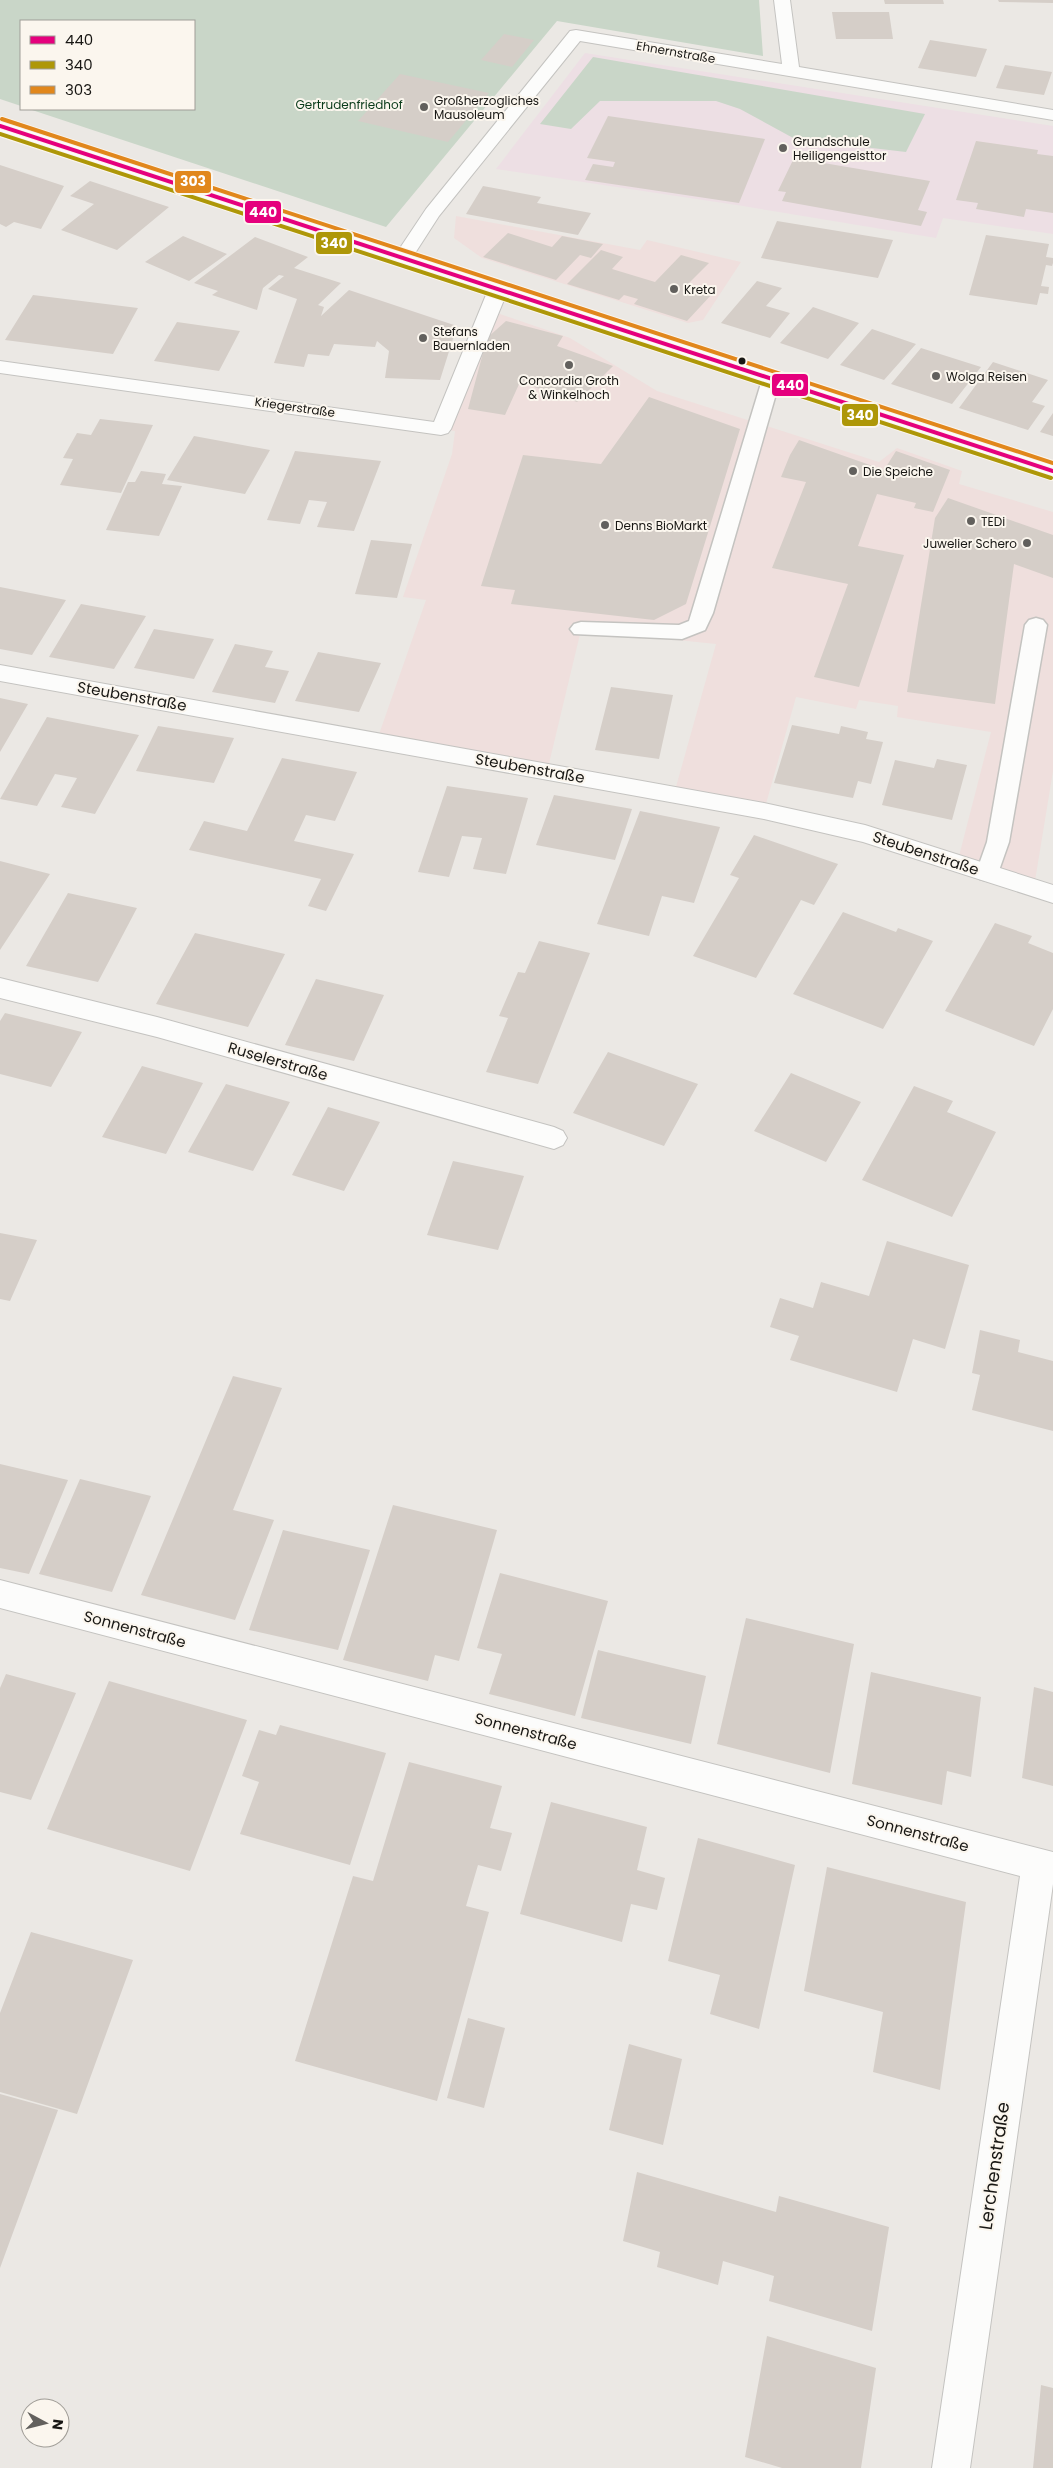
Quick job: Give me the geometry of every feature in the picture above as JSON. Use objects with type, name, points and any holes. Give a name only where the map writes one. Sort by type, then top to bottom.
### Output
[{"type":"street","points":[[782,0],[791,71]]},
{"type":"street","name":"Ehnernstraße","points":[[403,257],[432,213],[576,35],[1053,115]]},
{"type":"street","points":[[0,126],[1053,471]]},
{"type":"street","name":"Kriegerstraße","points":[[0,367],[441,428],[498,290]]},
{"type":"street","name":"Steubenstraße","points":[[0,673],[764,811],[865,834],[1053,894]]},
{"type":"street","name":"Ruselerstraße","points":[[0,988],[158,1027],[554,1138]]},
{"type":"street","name":"Sonnenstraße","points":[[0,1594],[1046,1866]]},
{"type":"street","name":"Lerchenstraße","points":[[950,2468],[1046,1866]]},
{"type":"lane","points":[[581,629],[682,632],[698,625],[771,380]]},
{"type":"lane","points":[[988,872],[998,842],[1036,625]]},
{"type":"shaded area","name":"Grundschule Heiligengeisttor","points":[[585,53],[1053,126],[1053,234],[943,218],[936,238],[743,206],[496,169]]},
{"type":"shaded area","points":[[456,216],[640,250],[647,240],[741,262],[703,320],[688,323],[482,258],[454,238]]},
{"type":"shaded area","points":[[497,313],[570,338],[657,391],[879,462],[897,448],[962,471],[959,484],[1053,512],[1053,771],[1034,887],[957,864],[991,732],[897,717],[898,706],[859,700],[856,709],[796,697],[764,811],[674,794],[716,644],[581,630],[547,772],[377,740],[426,600],[403,597],[452,454],[455,431],[441,429]]},
{"type":"green space","name":"Gertrudenfriedhof","points":[[0,0],[759,0],[763,56],[557,21],[386,227],[32,110],[195,110],[195,20],[20,20],[20,106],[0,99]]},
{"type":"green space","points":[[593,57],[925,114],[906,152],[795,139],[740,109],[716,101],[600,101],[571,129],[540,124]]},
{"type":"building","points":[[884,0],[943,0],[944,4],[885,4]]},
{"type":"building","points":[[998,0],[1053,0],[1053,3],[999,2]]},
{"type":"building","points":[[832,12],[889,12],[893,39],[836,39]]},
{"type":"building","points":[[504,34],[534,40],[512,67],[481,60]]},
{"type":"building","points":[[930,40],[987,49],[976,77],[918,68]]},
{"type":"building","points":[[1005,65],[1052,72],[1044,95],[996,88]]},
{"type":"building","name":"Großherzogliches Mausoleum","points":[[400,74],[489,93],[448,142],[358,121]]},
{"type":"building","points":[[608,116],[765,139],[739,203],[585,180],[593,164],[613,167],[615,162],[587,158]]},
{"type":"building","points":[[976,141],[1038,150],[1037,154],[1053,156],[1053,213],[1026,209],[1024,217],[976,209],[978,203],[956,200]]},
{"type":"building","points":[[794,158],[930,181],[918,210],[927,212],[921,226],[782,201],[786,192],[778,191]]},
{"type":"building","points":[[0,165],[64,186],[41,229],[14,222],[6,227],[0,224]]},
{"type":"building","points":[[90,181],[169,207],[117,250],[61,230],[94,204],[70,196]]},
{"type":"building","points":[[483,186],[541,197],[537,203],[591,213],[578,235],[466,214]]},
{"type":"building","points":[[777,221],[893,240],[878,278],[761,258]]},
{"type":"building","points":[[508,233],[552,247],[562,236],[603,244],[591,258],[580,255],[556,280],[483,257]]},
{"type":"building","points":[[986,235],[1049,244],[1046,257],[1053,258],[1053,263],[1052,266],[1046,265],[1041,286],[1049,287],[1048,294],[1040,293],[1037,305],[969,295]]},
{"type":"building","points":[[183,236],[227,254],[189,281],[145,262]]},
{"type":"building","points":[[255,237],[308,257],[294,268],[341,283],[318,305],[324,307],[321,316],[349,290],[457,326],[440,380],[385,378],[389,351],[377,341],[375,347],[334,344],[329,356],[308,354],[304,367],[274,363],[297,299],[268,289],[284,276],[279,275],[263,288],[257,310],[212,295],[218,291],[194,283]]},
{"type":"building","points":[[601,250],[623,257],[612,269],[655,282],[681,255],[709,263],[687,285],[713,293],[687,321],[634,304],[638,299],[624,295],[619,300],[567,284]]},
{"type":"building","points":[[757,281],[782,288],[766,306],[790,313],[770,338],[721,323]]},
{"type":"building","points":[[33,295],[138,308],[113,354],[5,340]]},
{"type":"building","points":[[813,307],[859,323],[828,359],[780,343]]},
{"type":"building","points":[[506,321],[563,336],[557,346],[613,366],[577,402],[520,382],[505,415],[468,409],[487,338]]},
{"type":"building","points":[[177,322],[240,331],[219,371],[154,361]]},
{"type":"building","points":[[872,329],[916,344],[884,380],[840,365]]},
{"type":"building","name":"Wolga Reisen","points":[[921,348],[981,367],[952,404],[891,384]]},
{"type":"building","points":[[993,362],[1048,380],[1032,402],[1045,406],[1028,430],[959,408]]},
{"type":"building","name":"Denns BioMarkt","points":[[649,397],[740,429],[686,604],[654,620],[511,604],[515,590],[481,586],[523,455],[601,464]]},
{"type":"building","points":[[1053,413],[1053,436],[1040,432]]},
{"type":"building","points":[[100,419],[153,425],[121,493],[60,485],[73,459],[63,458],[77,433],[91,435]]},
{"type":"building","points":[[194,436],[270,450],[245,494],[167,480]]},
{"type":"building","points":[[799,440],[884,470],[896,451],[950,470],[933,512],[914,508],[916,503],[877,494],[858,546],[904,555],[859,687],[814,677],[848,584],[772,568],[806,482],[781,477],[790,455]]},
{"type":"building","points":[[295,451],[381,461],[354,531],[317,527],[327,502],[309,500],[300,524],[267,520]]},
{"type":"building","points":[[141,471],[166,474],[162,484],[182,486],[159,536],[106,530],[128,482],[135,482]]},
{"type":"building","points":[[948,498],[1053,535],[1053,578],[1014,564],[995,704],[907,692],[935,518]]},
{"type":"building","points":[[371,540],[412,544],[397,598],[355,594]]},
{"type":"building","points":[[0,587],[66,600],[32,655],[0,649]]},
{"type":"building","points":[[81,604],[146,616],[114,669],[49,657]]},
{"type":"building","points":[[154,629],[214,639],[194,679],[134,668]]},
{"type":"building","points":[[235,644],[273,651],[265,667],[289,671],[275,703],[212,692]]},
{"type":"building","points":[[318,652],[381,663],[359,712],[295,701]]},
{"type":"building","points":[[611,687],[673,695],[659,759],[595,750]]},
{"type":"building","points":[[0,698],[28,704],[0,752]]},
{"type":"building","points":[[47,717],[139,735],[95,814],[61,807],[77,778],[55,774],[37,806],[0,799]]},
{"type":"building","points":[[792,725],[839,734],[841,726],[868,732],[866,739],[883,742],[871,784],[858,781],[853,798],[774,783]]},
{"type":"building","points":[[158,726],[234,738],[214,783],[136,771]]},
{"type":"building","points":[[282,758],[357,772],[335,821],[306,815],[294,841],[354,854],[326,911],[308,906],[321,879],[189,850],[204,821],[247,831]]},
{"type":"building","points":[[937,759],[967,765],[952,820],[882,805],[895,760],[934,768]]},
{"type":"building","points":[[447,786],[528,798],[506,874],[473,869],[482,838],[462,836],[449,877],[418,872]]},
{"type":"building","points":[[554,795],[632,809],[615,860],[536,845]]},
{"type":"building","points":[[640,811],[720,827],[694,903],[662,896],[649,936],[597,924]]},
{"type":"building","points":[[754,835],[838,864],[814,905],[801,900],[756,978],[693,956],[739,878],[730,875]]},
{"type":"building","points":[[0,861],[50,874],[0,950]]},
{"type":"building","points":[[68,893],[137,908],[98,982],[26,966]]},
{"type":"building","points":[[843,912],[896,932],[898,928],[933,941],[883,1029],[793,994]]},
{"type":"building","points":[[995,923],[1032,936],[1028,943],[1053,953],[1053,1009],[1034,1046],[945,1011]]},
{"type":"building","points":[[195,933],[285,954],[248,1027],[156,1004]]},
{"type":"building","points":[[539,941],[590,953],[538,1084],[486,1072],[508,1018],[499,1016],[518,972],[525,973]]},
{"type":"building","points":[[316,979],[384,995],[354,1061],[285,1045]]},
{"type":"building","points":[[5,1013],[82,1032],[51,1087],[0,1074],[0,1021]]},
{"type":"building","points":[[608,1052],[698,1084],[664,1146],[573,1113]]},
{"type":"building","points":[[142,1066],[203,1083],[166,1154],[102,1137]]},
{"type":"building","points":[[791,1073],[861,1102],[826,1162],[754,1131]]},
{"type":"building","points":[[226,1084],[290,1102],[253,1171],[188,1152]]},
{"type":"building","points":[[914,1086],[953,1101],[947,1112],[996,1132],[952,1217],[862,1180]]},
{"type":"building","points":[[328,1107],[380,1122],[344,1191],[292,1175]]},
{"type":"building","points":[[453,1161],[524,1176],[498,1250],[427,1235]]},
{"type":"building","points":[[0,1233],[37,1240],[10,1301],[0,1299]]},
{"type":"building","points":[[887,1241],[969,1265],[945,1349],[913,1339],[897,1392],[790,1360],[799,1336],[770,1327],[780,1298],[813,1308],[821,1282],[869,1296]]},
{"type":"building","points":[[980,1330],[1020,1340],[1018,1352],[1053,1361],[1053,1431],[972,1410],[980,1375],[972,1373]]},
{"type":"building","points":[[233,1376],[282,1388],[233,1510],[274,1520],[235,1620],[141,1595]]},
{"type":"building","points":[[0,1464],[68,1480],[29,1574],[0,1568]]},
{"type":"building","points":[[80,1479],[151,1496],[112,1592],[39,1574]]},
{"type":"building","points":[[393,1505],[497,1530],[459,1661],[435,1655],[428,1681],[343,1660]]},
{"type":"building","points":[[283,1530],[370,1550],[338,1650],[249,1630]]},
{"type":"building","points":[[500,1573],[608,1601],[575,1716],[489,1694],[502,1654],[477,1648]]},
{"type":"building","points":[[746,1618],[854,1644],[830,1773],[717,1744]]},
{"type":"building","points":[[598,1650],[706,1676],[691,1744],[581,1718]]},
{"type":"building","points":[[871,1672],[981,1697],[971,1777],[947,1771],[942,1805],[852,1784]]},
{"type":"building","points":[[6,1674],[76,1693],[31,1800],[0,1792],[0,1688]]},
{"type":"building","points":[[109,1681],[247,1720],[190,1871],[47,1829]]},
{"type":"building","points":[[1034,1687],[1053,1692],[1053,1786],[1022,1778]]},
{"type":"building","points":[[280,1725],[386,1753],[350,1865],[240,1834],[259,1782],[242,1776],[259,1730],[276,1735]]},
{"type":"building","points":[[409,1762],[502,1786],[490,1828],[512,1833],[501,1871],[478,1865],[466,1906],[489,1912],[437,2101],[295,2061],[353,1876],[373,1881]]},
{"type":"building","points":[[551,1802],[647,1827],[637,1870],[665,1878],[657,1910],[631,1904],[622,1942],[520,1914]]},
{"type":"building","points":[[698,1838],[795,1865],[759,2029],[710,2014],[720,1975],[668,1961]]},
{"type":"building","points":[[827,1867],[966,1902],[940,2090],[873,2072],[883,2012],[804,1991]]},
{"type":"building","points":[[31,1932],[133,1960],[77,2114],[0,2092],[0,2013]]},
{"type":"building","points":[[468,2018],[505,2028],[484,2108],[447,2098]]},
{"type":"building","points":[[629,2044],[682,2059],[663,2145],[609,2130]]},
{"type":"building","points":[[0,2094],[58,2110],[0,2268]]},
{"type":"building","points":[[637,2172],[776,2212],[779,2196],[889,2227],[872,2331],[769,2301],[774,2276],[723,2261],[718,2285],[657,2267],[660,2252],[623,2241]]},
{"type":"building","points":[[767,2336],[876,2368],[861,2468],[782,2468],[745,2457]]},
{"type":"building","points":[[1041,2385],[1053,2388],[1053,2468],[1033,2468]]},
{"type":"transit line","name":"303","points":[[2,119],[1053,463]]},
{"type":"transit line","name":"440","points":[[0,126],[1053,471]]},
{"type":"transit line","name":"340","points":[[0,134],[1051,478]]},
{"type":"place","name":"Großherzogliches Mausoleum","points":[[424,107]]},
{"type":"place","name":"Grundschule Heiligengeisttor","points":[[783,148]]},
{"type":"place","name":"Kreta","points":[[674,289]]},
{"type":"place","name":"Stefans Bauernladen","points":[[423,338]]},
{"type":"place","name":"Concordia Groth & Winkelhoch","points":[[569,365]]},
{"type":"place","name":"Wolga Reisen","points":[[936,376]]},
{"type":"place","name":"Die Speiche","points":[[853,471]]},
{"type":"place","name":"TEDi","points":[[971,521]]},
{"type":"place","name":"Denns BioMarkt","points":[[605,525]]},
{"type":"place","name":"Juwelier Schero","points":[[1027,543]]}]
